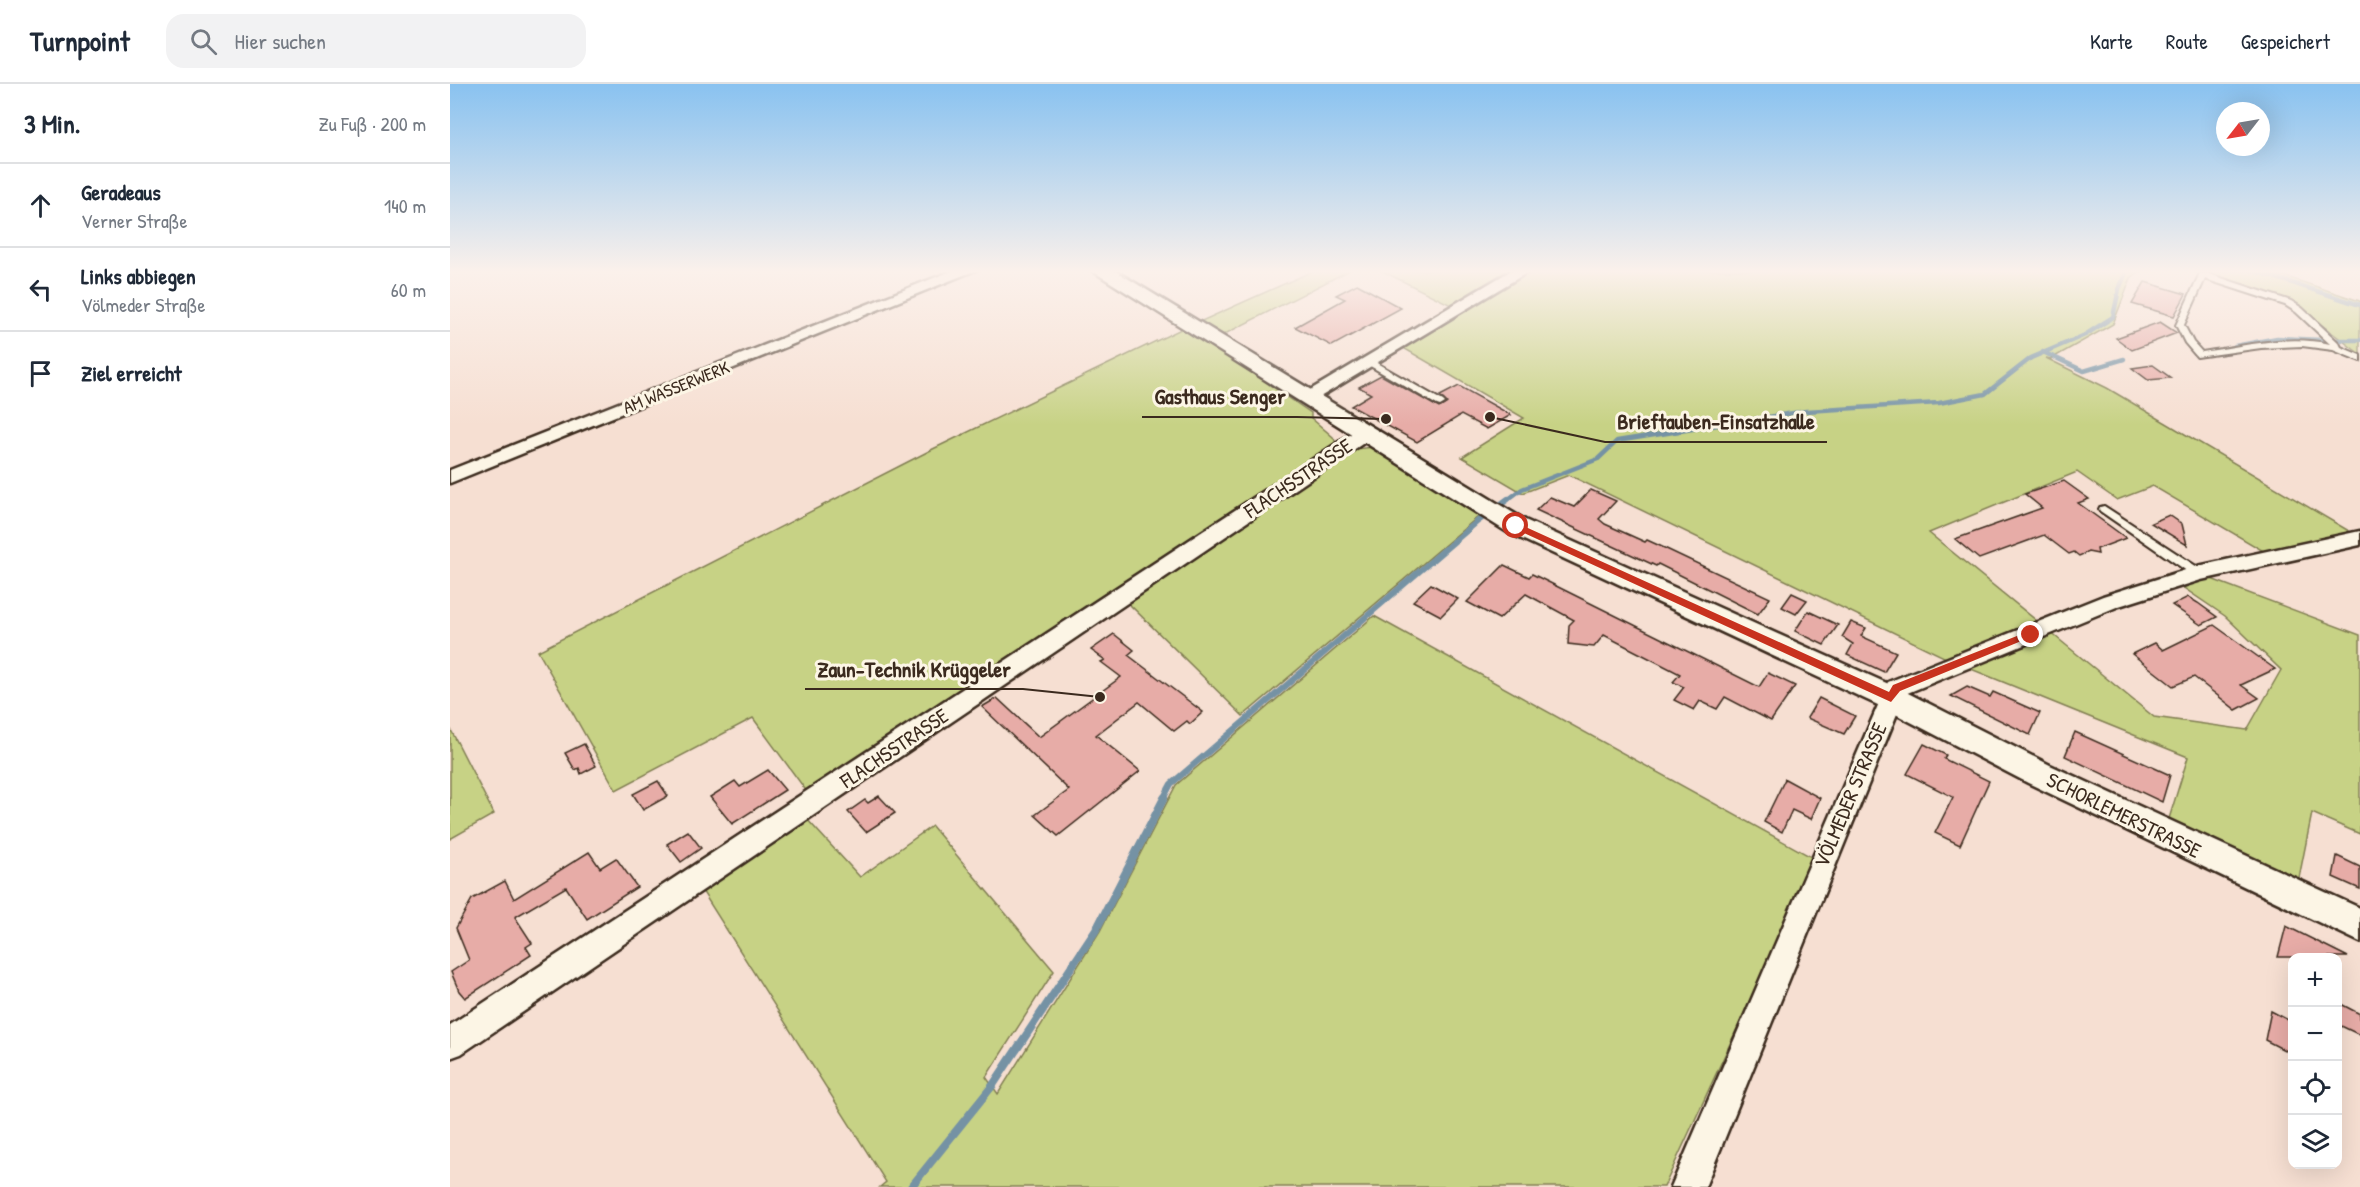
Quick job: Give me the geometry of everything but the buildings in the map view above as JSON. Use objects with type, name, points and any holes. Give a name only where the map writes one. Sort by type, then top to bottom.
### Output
[{"type":"street","name":"AM WASSERWERK","points":[[450,477],[840,321]]},
{"type":"street","name":"SCHORLEMERSTRASSE","points":[[1185,321],[1516,526],[1891,698],[2038,774],[2360,927]]},
{"type":"street","points":[[1309,396],[1437,321]]},
{"type":"street","name":"FLACHSSTRASSE","points":[[450,1043],[1367,432]]},
{"type":"street","name":"VÖLMEDER STRASSE","points":[[1688,1187],[1896,688],[2111,601],[2198,573],[2360,538]]},
{"type":"lane","points":[[2182,321],[2180,325],[2189,343],[2200,355],[2294,343],[2318,344],[2360,358]]},
{"type":"lane","points":[[2311,321],[2336,345],[2337,350]]},
{"type":"lane","points":[[1368,362],[1440,403]]},
{"type":"lane","points":[[2104,508],[2198,573]]},
{"type":"green space","points":[[1200,321],[1249,321],[1221,336],[1197,323]]},
{"type":"green space","points":[[1441,321],[2114,321],[2051,359],[2046,358],[2107,388],[2354,534],[2265,552],[2153,486],[2117,500],[2077,472],[1929,533],[2042,625],[1952,661],[1569,475],[1523,493],[1462,457],[1524,418],[1400,346]]},
{"type":"green space","points":[[2317,321],[2360,321],[2360,354]]},
{"type":"green space","points":[[1185,327],[1311,413],[1311,418],[1333,437],[1337,445],[810,796],[753,718],[616,790],[538,651],[933,449]]},
{"type":"green space","points":[[1373,447],[1479,516],[1243,716],[1124,599],[1347,450]]},
{"type":"green space","points":[[2206,577],[2360,635],[2360,834],[2312,813],[2298,883],[2168,822],[2188,757],[1966,667],[2050,632],[2154,717],[2247,730],[2281,670],[2225,616],[2178,584]]},
{"type":"green space","points":[[1374,616],[1815,859],[1664,1187],[880,1187],[886,1182],[699,886],[805,817],[860,877],[932,826],[1054,971],[986,1077],[998,1094],[1100,931],[1176,785]]},
{"type":"green space","points":[[450,728],[494,814],[450,839]]},
{"type":"waterway","points":[[2044,352],[2085,335],[2106,321]]},
{"type":"waterway","points":[[2235,346],[2277,338],[2322,340]]},
{"type":"waterway","points":[[2335,340],[2360,340]]},
{"type":"waterway","points":[[1506,501],[1522,489],[1598,459],[1617,441],[1806,411],[1939,403],[1985,394],[2031,358],[2044,352]]},
{"type":"waterway","points":[[2044,352],[2084,371],[2124,359]]},
{"type":"waterway","points":[[1163,799],[1171,784],[1478,521],[1508,499]]},
{"type":"waterway","points":[[911,1187],[993,1085],[1096,930],[1164,798]]},
{"type":"place","name":"Brieftauben-Einsatzhalle","points":[[1490,417]]},
{"type":"place","name":"Gasthaus Senger","points":[[1386,419]]},
{"type":"place","name":"Zaun-Technik Krüggeler","points":[[1100,697]]},
{"type":"route","points":[[1516,526],[1891,698],[1896,688],[2031,635]]}]
